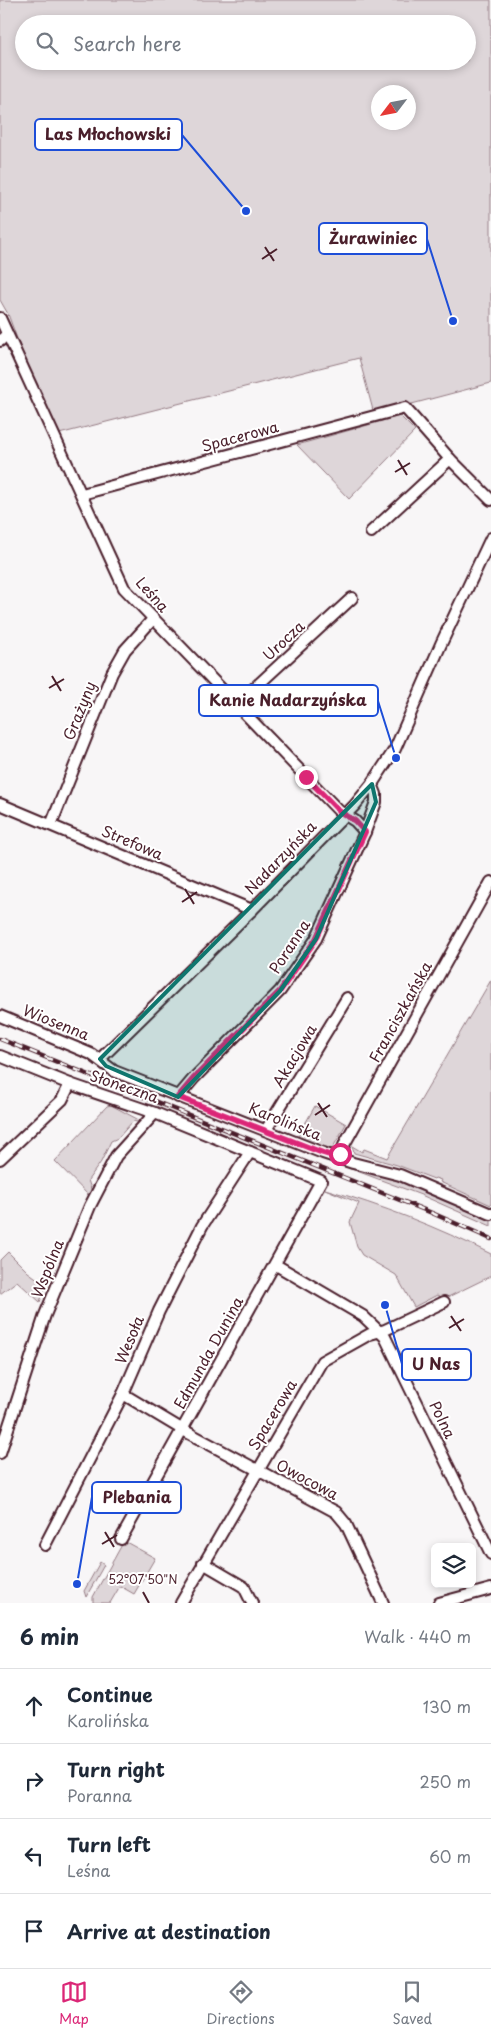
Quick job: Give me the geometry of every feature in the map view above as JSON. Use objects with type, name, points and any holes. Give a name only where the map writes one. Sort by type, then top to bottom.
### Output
[{"type":"street","name":"Leśna","points":[[0,318],[4,338],[82,494],[122,585],[344,816],[355,821],[365,832]]},
{"type":"street","name":"Spacerowa","points":[[82,494],[405,408],[450,458]]},
{"type":"street","points":[[372,532],[450,458],[491,500]]},
{"type":"street","name":"Nadarzyńska","points":[[100,1059],[252,910],[344,816],[372,784],[395,749],[491,538]]},
{"type":"street","name":"Urocza","points":[[236,705],[352,598]]},
{"type":"street","name":"Grażyny","points":[[51,825],[112,673],[125,650],[153,619]]},
{"type":"street","name":"Poranna","points":[[178,1097],[194,1078],[280,991],[316,939],[365,832],[376,802],[375,789],[372,784]]},
{"type":"street","name":"Strefowa","points":[[0,804],[252,910]]},
{"type":"street","name":"Franciszkańska","points":[[339,1158],[345,1143],[491,882]]},
{"type":"street","name":"Akacjowa","points":[[266,1130],[347,998]]},
{"type":"street","name":"Wiosenna","points":[[0,1016],[76,1047],[100,1059]]},
{"type":"street","name":"Słoneczna","points":[[0,1056],[70,1084],[155,1113],[322,1181]]},
{"type":"street","name":"Karolińska","points":[[100,1059],[114,1071],[178,1097],[339,1158],[400,1175],[491,1214]]},
{"type":"street","points":[[0,1159],[62,1100],[70,1084]]},
{"type":"street","name":"Wspólna","points":[[0,1453],[45,1315],[90,1206],[116,1156],[155,1113]]},
{"type":"street","name":"Wesoła","points":[[45,1545],[123,1394],[159,1310],[202,1226],[250,1152]]},
{"type":"street","name":"Edmunda Dunina","points":[[121,1539],[322,1181]]},
{"type":"street","name":"Polna","points":[[276,1264],[363,1316],[380,1331],[388,1342],[491,1554]]},
{"type":"street","name":"Spacerowa","points":[[181,1603],[257,1470],[324,1359],[370,1334],[385,1330],[444,1302]]},
{"type":"street","name":"Owocowa","points":[[123,1394],[183,1430],[336,1512],[346,1524],[383,1603]]},
{"type":"street","points":[[204,1563],[244,1587],[252,1603]]},
{"type":"street","points":[[440,1603],[491,1589]]},
{"type":"highlighted area","points":[[372,784],[376,802],[316,939],[280,991],[178,1097],[106,1066],[100,1059]]},
{"type":"shaded area","points":[[0,0],[491,0],[491,383],[374,414],[359,358],[59,434],[34,385],[8,314],[0,300]]},
{"type":"shaded area","points":[[400,416],[415,431],[349,499],[297,445]]},
{"type":"shaded area","points":[[491,980],[491,1205],[440,1182],[441,1180],[354,1153],[352,1146],[362,1152],[364,1149],[387,1158]]},
{"type":"shaded area","points":[[111,1105],[139,1120],[137,1122],[133,1121],[118,1138],[111,1141],[101,1162],[88,1180],[93,1195],[91,1198],[55,1161],[107,1106]]},
{"type":"shaded area","points":[[315,1106],[346,1124],[331,1151],[297,1138]]},
{"type":"shaded area","points":[[323,1156],[408,1182],[491,1219],[491,1226],[421,1195],[322,1158]]},
{"type":"shaded area","points":[[325,1189],[410,1218],[491,1254],[491,1276],[444,1299],[437,1295],[414,1307],[396,1275],[362,1255],[357,1247],[350,1222],[359,1203]]},
{"type":"shaded area","points":[[8,1252],[28,1272],[46,1285],[40,1302],[17,1281],[0,1294],[0,1260]]},
{"type":"shaded area","points":[[124,1541],[155,1558],[134,1594],[120,1586],[110,1603],[93,1603],[93,1597]]},
{"type":"shaded area","points":[[100,1562],[104,1565],[86,1597],[84,1591]]},
{"type":"railway","points":[[0,1039],[432,1213],[491,1239]]},
{"type":"place","name":"Las Młochowski","points":[[246,211]]},
{"type":"place","name":"Żurawiniec","points":[[453,321]]},
{"type":"place","name":"Kanie Nadarzyńska","points":[[396,758]]},
{"type":"place","name":"U Nas","points":[[385,1305]]},
{"type":"place","name":"Plebania","points":[[77,1584]]},
{"type":"route","points":[[306,777],[344,816],[355,821],[365,832],[316,939],[280,991],[194,1078],[178,1097],[323,1153],[339,1158],[340,1154]]}]
